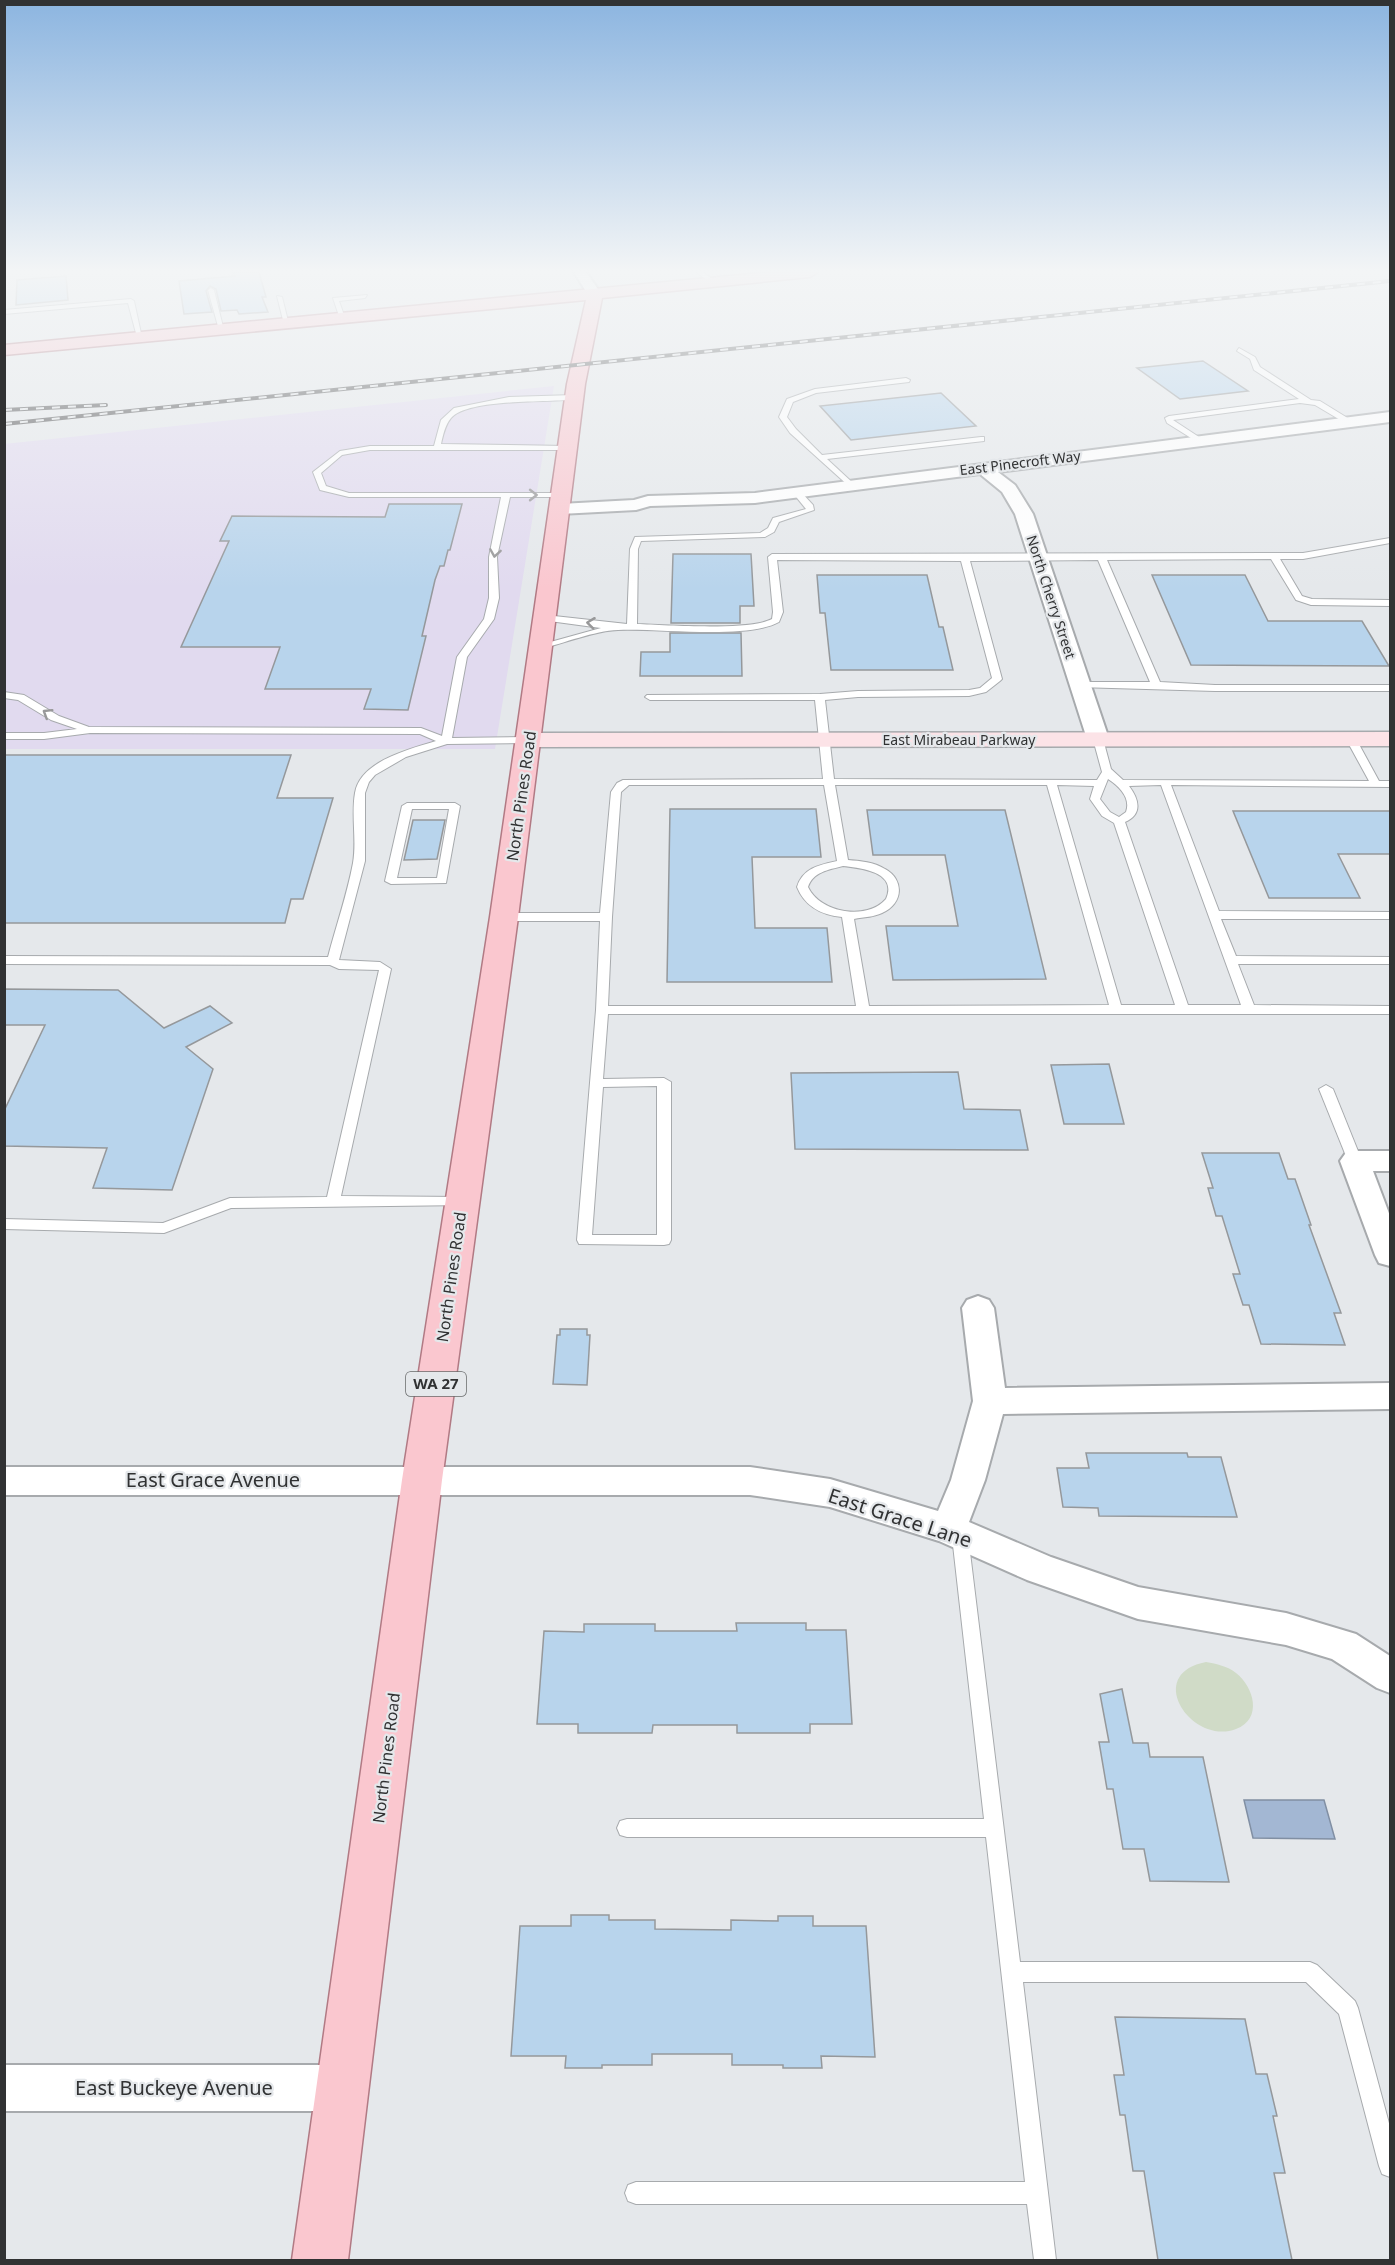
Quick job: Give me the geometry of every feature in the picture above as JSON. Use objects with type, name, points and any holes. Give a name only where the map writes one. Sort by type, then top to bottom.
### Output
[{"type":"main road","name":"North Pines Road","points":[[320,2260],[422,1480],[504,917],[577,378]]},
{"type":"street","name":"East Pinecroft Way","points":[[561,498],[636,505],[648,501],[755,498],[1390,417]]},
{"type":"street","name":"North Cherry Street","points":[[982,468],[1009,489],[1024,514],[1098,740]]},
{"type":"street","name":"East Mirabeau Parkway","points":[[528,740],[1390,739]]},
{"type":"street","points":[[1390,1161],[1355,1161],[1390,1255]]},
{"type":"street","points":[[954,1532],[990,1401],[978,1308]]},
{"type":"street","points":[[990,1401],[1390,1396]]},
{"type":"street","name":"East Grace Avenue","points":[[4,1481],[422,1480]]},
{"type":"street","name":"East Grace Lane","points":[[422,1480],[750,1481],[830,1493],[954,1532],[1040,1569],[1138,1603],[1286,1629],[1343,1647],[1390,1676]]},
{"type":"street","name":"East Buckeye Avenue","points":[[4,2088],[344,2088]]},
{"type":"lane","points":[[1272,378],[1309,402]]},
{"type":"lane","points":[[851,486],[794,431],[783,417],[790,401],[815,391],[906,380]]},
{"type":"lane","points":[[442,448],[437,445],[443,421],[450,413],[457,410],[509,399],[574,397]]},
{"type":"lane","points":[[1199,441],[1169,418],[1288,401],[1317,403],[1350,422]]},
{"type":"lane","points":[[821,457],[981,439]]},
{"type":"lane","points":[[561,498],[506,495],[348,495],[323,488],[317,472],[340,453],[370,448],[567,448]]},
{"type":"lane","points":[[543,632],[615,627],[746,628],[767,625],[776,620],[778,612],[767,546],[776,520],[810,510],[810,507],[797,493]]},
{"type":"lane","points":[[446,741],[462,657],[489,619],[494,598],[493,557],[506,495]]},
{"type":"lane","points":[[632,627],[634,549],[638,539],[965,558],[1304,556],[1390,540]]},
{"type":"lane","points":[[1274,556],[1299,598],[1311,602],[1390,603]]},
{"type":"lane","points":[[1101,557],[1156,685]]},
{"type":"lane","points":[[650,697],[820,697],[858,694],[969,693],[990,686],[997,679],[965,558]]},
{"type":"lane","points":[[543,632],[615,627]]},
{"type":"lane","points":[[1080,685],[1390,688]]},
{"type":"lane","points":[[4,695],[21,697],[55,718],[90,730]]},
{"type":"lane","points":[[820,697],[823,740],[843,863]]},
{"type":"lane","points":[[4,735],[44,735],[90,730],[421,731],[446,741]]},
{"type":"lane","points":[[1351,739],[1376,784]]},
{"type":"lane","points":[[333,961],[359,861],[359,806],[364,781],[371,773],[402,755],[446,741],[528,740]]},
{"type":"lane","points":[[1098,740],[1103,778],[1095,799],[1106,814],[1119,821],[1183,1009]]},
{"type":"lane","points":[[596,1083],[664,1083],[664,1240],[584,1240],[616,792],[621,785],[634,781],[1051,782],[1103,778],[1121,783],[1390,784]]},
{"type":"lane","points":[[1051,782],[1116,1010]]},
{"type":"lane","points":[[1165,782],[1249,1009]]},
{"type":"lane","points":[[1119,821],[1130,818],[1133,813],[1130,797],[1121,783]]},
{"type":"lane","points":[[407,806],[454,806],[442,881],[391,881],[407,806]]},
{"type":"lane","points":[[843,863],[858,864],[878,870],[892,880],[896,889],[888,905],[877,911],[848,916],[819,908],[809,901],[803,893],[802,884],[807,876],[822,867],[843,863]]},
{"type":"lane","points":[[1214,915],[1390,915]]},
{"type":"lane","points":[[848,916],[863,1010]]},
{"type":"lane","points":[[504,917],[606,917]]},
{"type":"lane","points":[[4,960],[333,961],[339,965],[380,966],[385,969],[334,1197],[339,1202]]},
{"type":"lane","points":[[1230,960],[1390,960]]},
{"type":"lane","points":[[602,1010],[1390,1010]]},
{"type":"lane","points":[[1326,1089],[1355,1161]]},
{"type":"lane","points":[[4,1224],[164,1228],[230,1203],[462,1202]]},
{"type":"lane","points":[[954,1532],[994,1828],[1046,2260]]},
{"type":"lane","points":[[627,1828],[994,1828]]},
{"type":"lane","points":[[1012,1972],[1310,1972],[1348,2008],[1390,2166]]},
{"type":"lane","points":[[636,2193],[1038,2193]]},
{"type":"shaded area","points":[[554,386],[495,749],[5,749],[4,444]]},
{"type":"green space","points":[[1206,1662],[1225,1667],[1236,1673],[1251,1694],[1253,1711],[1250,1718],[1236,1729],[1219,1731],[1204,1727],[1191,1718],[1181,1706],[1176,1693],[1178,1680],[1187,1669]]},
{"type":"water","points":[[1244,1800],[1324,1800],[1335,1839],[1253,1838]]},
{"type":"building","points":[[1150,378],[1228,378],[1248,391],[1180,399]]},
{"type":"building","points":[[941,393],[976,426],[851,440],[820,406]]},
{"type":"building","points":[[389,504],[462,504],[450,550],[435,580],[422,636],[426,636],[408,710],[364,709],[371,689],[265,689],[280,647],[181,647],[229,541],[220,541],[232,516],[385,517]]},
{"type":"building","points":[[673,554],[751,554],[754,606],[740,606],[740,623],[671,623]]},
{"type":"building","points":[[817,575],[927,575],[939,627],[943,627],[953,670],[831,670],[825,613],[820,613]]},
{"type":"building","points":[[1152,575],[1245,575],[1268,621],[1362,621],[1389,666],[1191,665]]},
{"type":"building","points":[[670,633],[741,633],[742,676],[640,676],[641,652],[670,652]]},
{"type":"building","points":[[4,755],[291,755],[277,798],[333,798],[303,899],[291,899],[285,923],[4,923]]},
{"type":"building","points":[[670,809],[816,809],[821,857],[752,857],[755,928],[827,928],[832,982],[667,982]]},
{"type":"building","points":[[867,810],[1005,810],[1046,979],[893,980],[886,926],[958,926],[945,855],[873,855]]},
{"type":"building","points":[[1233,811],[1390,811],[1390,854],[1338,854],[1360,898],[1269,898]]},
{"type":"building","points":[[413,820],[445,820],[437,859],[404,860]]},
{"type":"building","points":[[4,989],[118,990],[164,1028],[210,1006],[232,1023],[186,1047],[213,1069],[172,1190],[93,1188],[107,1148],[4,1146],[4,1111],[45,1025],[4,1025]]},
{"type":"building","points":[[1109,1064],[1124,1124],[1064,1124],[1051,1065]]},
{"type":"building","points":[[958,1072],[964,1109],[1020,1110],[1028,1150],[795,1149],[791,1073]]},
{"type":"building","points":[[1202,1153],[1279,1153],[1288,1179],[1295,1179],[1311,1225],[1309,1225],[1341,1313],[1334,1313],[1345,1345],[1261,1344],[1249,1305],[1243,1305],[1233,1274],[1240,1274],[1222,1216],[1216,1216],[1208,1188],[1213,1188]]},
{"type":"building","points":[[560,1329],[587,1329],[587,1335],[590,1335],[587,1385],[553,1384],[557,1335],[560,1335]]},
{"type":"building","points":[[1086,1453],[1187,1453],[1188,1457],[1221,1457],[1237,1517],[1099,1516],[1098,1508],[1063,1507],[1057,1468],[1089,1468]]},
{"type":"building","points":[[736,1623],[806,1623],[806,1630],[846,1630],[852,1724],[810,1724],[810,1733],[737,1733],[737,1725],[653,1725],[652,1733],[578,1733],[578,1724],[537,1724],[544,1631],[584,1632],[584,1624],[655,1624],[655,1631],[737,1631]]},
{"type":"building","points":[[1122,1689],[1133,1743],[1148,1743],[1150,1757],[1203,1757],[1229,1882],[1150,1881],[1144,1849],[1123,1849],[1113,1789],[1107,1789],[1099,1742],[1109,1742],[1100,1694]]},
{"type":"building","points":[[571,1915],[609,1915],[609,1920],[655,1920],[655,1929],[731,1930],[731,1920],[778,1921],[778,1916],[813,1916],[813,1926],[866,1926],[875,2057],[821,2056],[822,2068],[783,2068],[783,2065],[732,2065],[732,2054],[652,2054],[652,2065],[565,2068],[566,2056],[511,2056],[520,1926],[571,1926]]},
{"type":"building","points":[[1115,2017],[1245,2019],[1256,2074],[1267,2074],[1277,2116],[1273,2116],[1285,2173],[1274,2173],[1292,2260],[1158,2260],[1144,2171],[1133,2171],[1125,2115],[1120,2115],[1114,2075],[1124,2075]]},
{"type":"railway","points":[[4,424],[453,378]]},
{"type":"railway","points":[[4,410],[106,405]]}]
